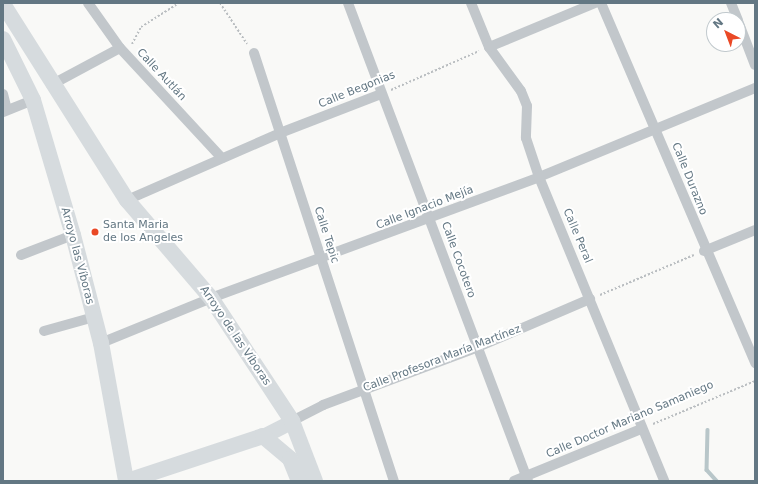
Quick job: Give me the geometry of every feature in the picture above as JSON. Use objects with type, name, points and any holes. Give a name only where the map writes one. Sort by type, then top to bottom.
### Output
[{"type":"main road","points":[[3,4],[51,85]]},
{"type":"main road","name":"Arroyo las Víboras","points":[[3,39],[33,100],[73,235],[101,343],[126,481]]},
{"type":"main road","name":"Arroyo de las Víboras","points":[[51,85],[127,200],[211,298],[292,421],[315,481]]},
{"type":"main road","name":"Calle Profesora María Martínez","points":[[126,481],[263,436],[292,421]]},
{"type":"main road","points":[[263,436],[290,459],[299,481]]},
{"type":"street","name":"Calle Autlán","points":[[88,3],[120,48],[222,158]]},
{"type":"street","name":"Calle Cocotero","points":[[348,3],[527,479]]},
{"type":"street","name":"Calle Peral","points":[[471,3],[489,47],[521,90],[527,106],[526,138],[539,177],[590,299],[641,429],[664,481]]},
{"type":"street","points":[[489,47],[595,3]]},
{"type":"street","name":"Calle Durazno","points":[[601,3],[656,129],[704,250],[755,363]]},
{"type":"street","points":[[746,41],[755,64]]},
{"type":"street","points":[[51,85],[120,48]]},
{"type":"street","name":"Calle Tepic","points":[[254,53],[365,388],[394,481]]},
{"type":"street","name":"Calle Ignacio Mejía","points":[[101,343],[211,298],[322,260],[539,177],[755,88]]},
{"type":"street","points":[[3,94],[5,111],[33,100]]},
{"type":"street","name":"Calle Begonias","points":[[127,200],[280,133],[381,94]]},
{"type":"street","points":[[704,250],[755,230]]},
{"type":"street","points":[[21,255],[73,235]]},
{"type":"street","name":"Calle Profesora María Martínez","points":[[292,421],[365,388],[478,347],[590,299]]},
{"type":"street","points":[[44,331],[94,318]]},
{"type":"street","name":"Calle Doctor Mariano Samaniego","points":[[514,481],[527,479],[641,429]]},
{"type":"path","points":[[130,59],[135,34],[141,27],[179,3]]},
{"type":"path","points":[[220,3],[254,53]]},
{"type":"path","name":"Calle Begonias","points":[[381,94],[489,47]]},
{"type":"path","points":[[590,299],[704,250]]},
{"type":"path","name":"Calle Doctor Mariano Samaniego","points":[[641,429],[755,381]]},
{"type":"waterway","points":[[708,430],[707,470],[717,481]]},
{"type":"place","name":"Santa Maria de los Angeles","points":[[95,232]]}]
